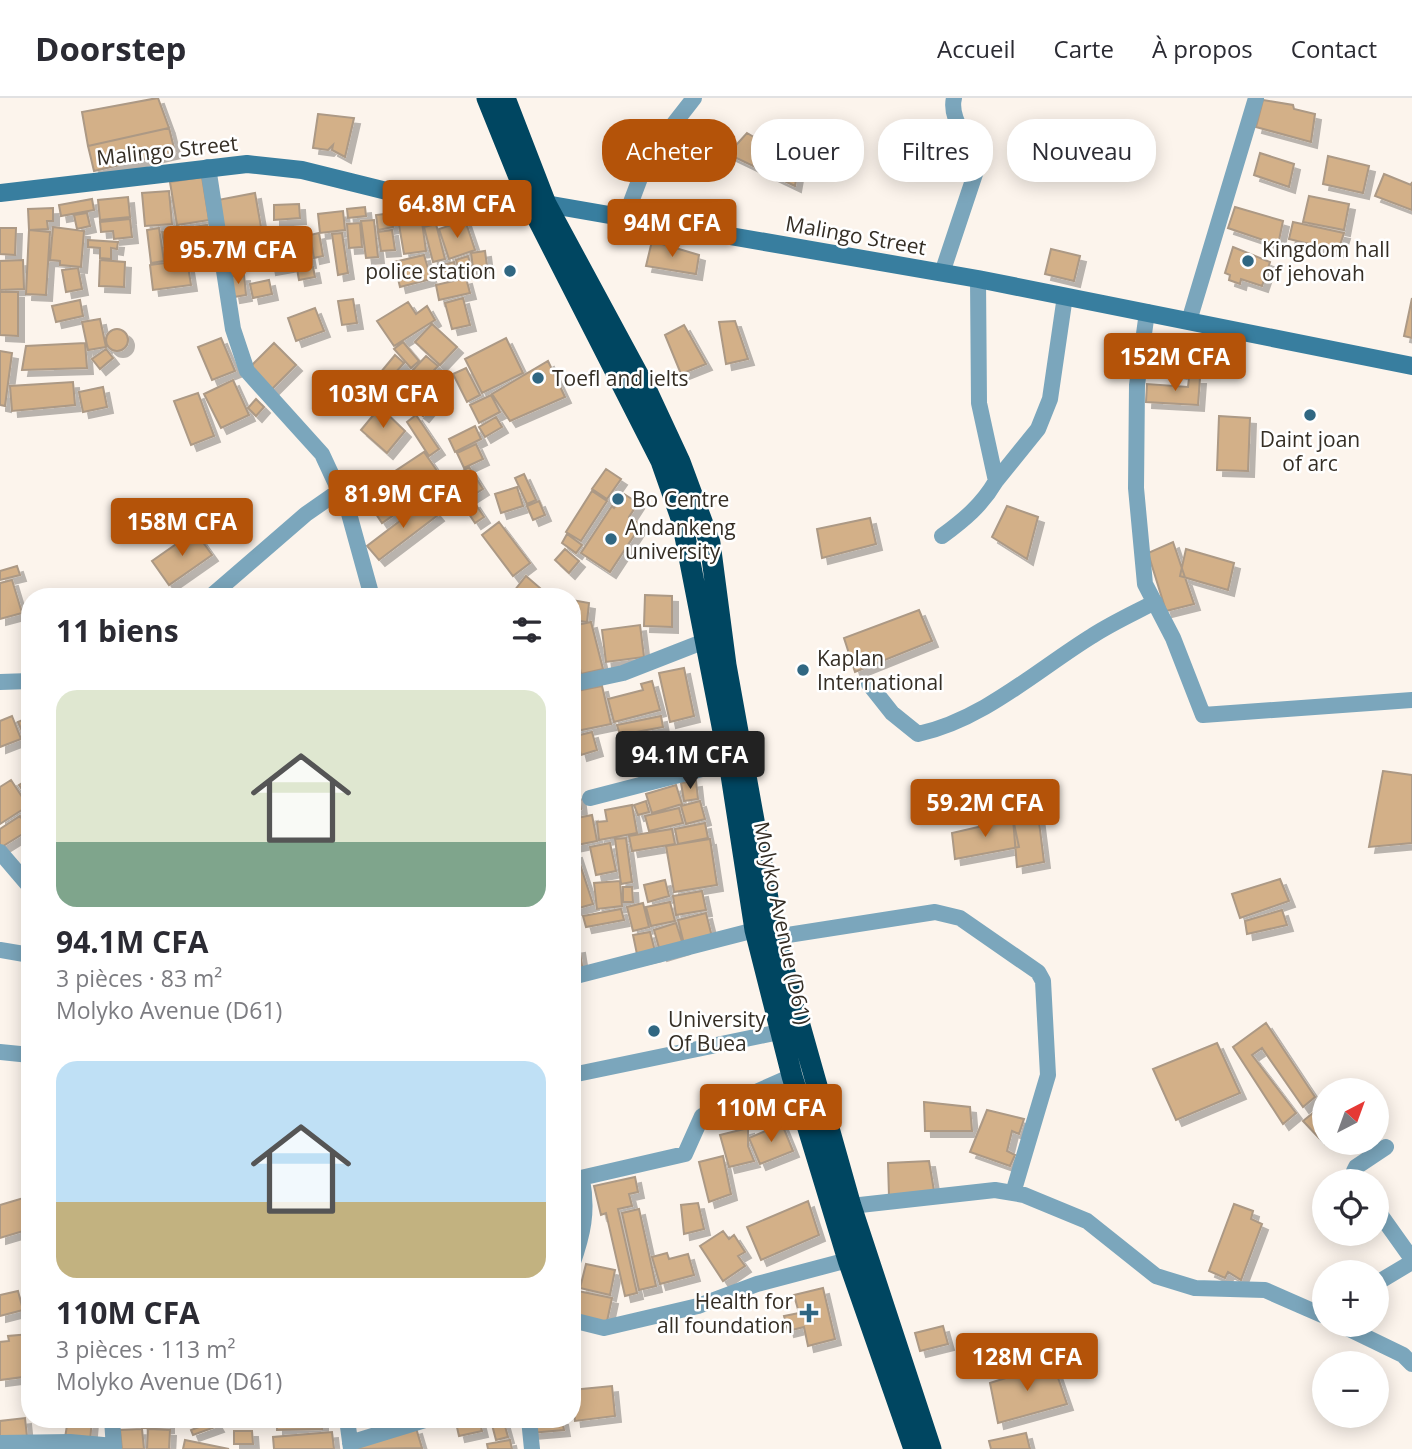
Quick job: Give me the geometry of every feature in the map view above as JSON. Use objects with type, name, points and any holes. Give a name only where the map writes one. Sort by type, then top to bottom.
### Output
[{"type":"highway","name":"Molyko Avenue (D61)","points":[[487,98],[661,461],[687,539],[729,762],[765,933],[790,1029],[931,1449]]},
{"type":"highway","name":"Molyko Avenue (D61)","points":[[505,98],[537,203],[647,391],[680,462],[710,543],[765,933]]},
{"type":"highway","name":"Molyko Avenue (D61)","points":[[790,1029],[792,1076],[848,1260],[914,1449]]},
{"type":"street","points":[[625,218],[648,157],[694,98]]},
{"type":"street","points":[[942,273],[977,168],[976,158],[955,115],[954,98]]},
{"type":"street","points":[[1189,321],[1256,98]]},
{"type":"street","name":"Malingo Street","points":[[0,193],[247,164],[302,170],[443,205],[537,203],[978,279],[1412,366]]},
{"type":"street","points":[[208,167],[233,329],[247,371],[322,454],[351,520],[370,588]]},
{"type":"street","points":[[978,279],[979,403],[996,481]]},
{"type":"street","points":[[942,536],[967,519],[986,499],[996,481],[1038,429],[1051,399],[1065,296]]},
{"type":"street","points":[[1147,312],[1137,386],[1136,488],[1145,584],[1173,638],[1203,715],[1412,700]]},
{"type":"street","points":[[220,588],[306,514],[339,491]]},
{"type":"street","points":[[869,684],[892,713],[918,734],[931,732],[981,707],[1093,635],[1154,603]]},
{"type":"street","points":[[581,682],[623,673],[705,641]]},
{"type":"street","points":[[0,682],[21,681]]},
{"type":"street","points":[[590,798],[729,762]]},
{"type":"street","points":[[0,852],[21,876]]},
{"type":"street","points":[[581,975],[765,933],[935,912],[960,918],[1038,972],[1043,981],[1048,1075],[1013,1193]]},
{"type":"street","points":[[0,950],[21,954]]},
{"type":"street","points":[[581,1073],[790,1029]]},
{"type":"street","points":[[0,1052],[21,1054]]},
{"type":"street","points":[[581,1179],[685,1153],[702,1116],[792,1076]]},
{"type":"street","points":[[1354,1169],[1374,1155]]},
{"type":"street","points":[[851,1206],[995,1190],[1013,1193],[1087,1221],[1156,1276],[1195,1288],[1257,1288],[1312,1310]]},
{"type":"street","points":[[581,1202],[585,1224],[581,1237]]},
{"type":"street","points":[[1389,1227],[1412,1261],[1389,1275]]},
{"type":"street","points":[[581,1322],[604,1328],[698,1306],[757,1284],[848,1260]]},
{"type":"street","points":[[1366,1337],[1403,1355],[1412,1364]]},
{"type":"street","points":[[0,1443],[70,1442],[114,1447],[113,1428]]},
{"type":"street","points":[[348,1428],[351,1446],[402,1428]]},
{"type":"street","points":[[530,1428],[532,1449]]},
{"type":"building","points":[[158,98],[169,128],[88,146],[82,112]]},
{"type":"building","points":[[1263,100],[1293,105],[1294,109],[1315,114],[1311,142],[1256,127]]},
{"type":"building","points":[[318,114],[354,118],[345,157],[332,150],[333,145],[328,150],[313,148]]},
{"type":"building","points":[[169,128],[175,152],[94,171],[88,146]]},
{"type":"building","points":[[747,133],[751,135],[751,165],[737,158],[737,144]]},
{"type":"building","points":[[1260,153],[1294,164],[1289,187],[1254,175]]},
{"type":"building","points":[[1328,156],[1369,166],[1363,193],[1323,184]]},
{"type":"building","points":[[1384,174],[1411,185],[1412,182],[1412,210],[1375,196]]},
{"type":"building","points":[[202,177],[209,220],[177,225],[170,182]]},
{"type":"building","points":[[169,191],[172,224],[145,226],[142,193]]},
{"type":"building","points":[[255,193],[261,227],[224,233],[218,200]]},
{"type":"building","points":[[1309,196],[1349,204],[1344,230],[1303,222]]},
{"type":"building","points":[[128,197],[130,217],[100,220],[98,200]]},
{"type":"building","points":[[92,199],[94,210],[61,216],[59,205]]},
{"type":"building","points":[[299,204],[300,218],[274,220],[274,205]]},
{"type":"building","points":[[365,207],[366,216],[348,218],[347,209]]},
{"type":"building","points":[[1235,207],[1283,221],[1278,245],[1228,228]]},
{"type":"building","points":[[53,208],[53,221],[47,221],[48,229],[29,230],[28,209]]},
{"type":"building","points":[[343,211],[345,230],[320,233],[318,214]]},
{"type":"building","points":[[87,213],[90,226],[77,229],[74,215]]},
{"type":"building","points":[[391,213],[393,227],[378,230],[376,215]]},
{"type":"building","points":[[130,219],[132,237],[114,239],[113,231],[101,232],[100,222]]},
{"type":"building","points":[[374,220],[378,257],[366,258],[361,221]]},
{"type":"building","points":[[465,220],[475,250],[449,259],[439,229]]},
{"type":"building","points":[[422,222],[426,251],[404,254],[399,225]]},
{"type":"building","points":[[1293,222],[1344,233],[1338,251],[1289,239]]},
{"type":"building","points":[[360,223],[362,247],[349,248],[347,224]]},
{"type":"building","points":[[436,224],[445,259],[433,262],[424,227]]},
{"type":"building","points":[[207,225],[211,249],[167,257],[162,232]]},
{"type":"building","points":[[53,227],[84,231],[81,267],[60,265],[60,261],[50,260]]},
{"type":"building","points":[[0,228],[16,228],[15,255],[0,254]]},
{"type":"building","points":[[159,228],[164,261],[151,263],[147,230]]},
{"type":"building","points":[[29,230],[50,232],[46,295],[26,294]]},
{"type":"building","points":[[392,230],[395,250],[381,251],[378,232]]},
{"type":"building","points":[[319,233],[323,256],[314,258],[310,235]]},
{"type":"building","points":[[342,233],[348,273],[338,275],[332,234]]},
{"type":"building","points":[[306,239],[310,262],[270,269],[266,246]]},
{"type":"building","points":[[88,240],[118,242],[117,249],[111,248],[111,259],[100,258],[100,248],[88,247]]},
{"type":"building","points":[[652,241],[699,255],[696,274],[646,266]]},
{"type":"building","points":[[1233,247],[1270,262],[1262,286],[1241,279],[1240,284],[1229,280],[1230,275],[1225,273]]},
{"type":"building","points":[[1051,249],[1080,256],[1074,281],[1045,274]]},
{"type":"building","points":[[485,251],[487,266],[473,268],[471,253]]},
{"type":"building","points":[[424,255],[431,279],[400,287],[394,262]]},
{"type":"building","points":[[468,256],[472,270],[460,274],[456,260]]},
{"type":"building","points":[[23,260],[24,289],[0,290],[0,261]]},
{"type":"building","points":[[100,260],[125,262],[124,287],[99,286]]},
{"type":"building","points":[[187,260],[191,285],[153,290],[150,265]]},
{"type":"building","points":[[454,262],[456,274],[445,276],[442,265]]},
{"type":"building","points":[[313,267],[315,277],[299,280],[297,269]]},
{"type":"building","points":[[78,268],[82,289],[66,292],[62,270]]},
{"type":"building","points":[[244,275],[246,295],[234,297],[230,276]]},
{"type":"building","points":[[466,278],[470,293],[439,300],[436,285]]},
{"type":"building","points":[[269,280],[272,294],[253,298],[250,284]]},
{"type":"building","points":[[0,292],[18,292],[18,336],[0,335]]},
{"type":"building","points":[[463,298],[470,325],[452,329],[445,303]]},
{"type":"building","points":[[1412,298],[1412,338],[1404,336]]},
{"type":"building","points":[[353,299],[357,323],[342,325],[338,301]]},
{"type":"building","points":[[80,300],[83,316],[56,322],[52,306]]},
{"type":"building","points":[[408,302],[416,314],[427,306],[435,320],[394,346],[377,321]]},
{"type":"building","points":[[315,308],[324,331],[296,341],[288,318]]},
{"type":"building","points":[[100,319],[106,347],[88,350],[82,322]]},
{"type":"building","points":[[735,321],[748,359],[726,364],[719,322]]},
{"type":"building","points":[[432,324],[457,347],[440,365],[415,342]]},
{"type":"building","points":[[684,325],[706,364],[681,374],[665,335]]},
{"type":"building","points":[[117,329],[125,332],[128,340],[125,348],[117,351],[109,348],[106,340],[109,332]]},
{"type":"building","points":[[1159,335],[1197,345],[1192,375],[1151,367]]},
{"type":"building","points":[[221,338],[235,371],[212,380],[198,347]]},
{"type":"building","points":[[506,338],[523,373],[482,393],[465,359]]},
{"type":"building","points":[[403,342],[419,361],[411,368],[394,349]]},
{"type":"building","points":[[85,343],[87,368],[22,370],[26,346]]},
{"type":"building","points":[[274,343],[296,365],[271,390],[249,368]]},
{"type":"building","points":[[106,349],[113,358],[100,369],[92,359]]},
{"type":"building","points":[[0,351],[12,353],[5,406],[0,405]]},
{"type":"building","points":[[395,355],[404,363],[379,391],[371,384]]},
{"type":"building","points":[[426,356],[438,366],[422,383],[411,372]]},
{"type":"building","name":"Toefl and ielts","points":[[548,361],[565,397],[510,421],[492,394]]},
{"type":"building","points":[[466,368],[480,395],[467,402],[453,374]]},
{"type":"building","points":[[437,371],[441,374],[426,391],[422,388]]},
{"type":"building","points":[[1189,378],[1200,378],[1198,405],[1146,402],[1147,384],[1188,387]]},
{"type":"building","points":[[233,380],[249,415],[221,428],[204,394]]},
{"type":"building","points":[[73,382],[75,405],[12,411],[10,386]]},
{"type":"building","points":[[103,387],[107,407],[83,412],[79,392]]},
{"type":"building","points":[[435,392],[440,396],[423,416],[418,412]]},
{"type":"building","points":[[198,393],[214,436],[191,445],[174,401]]},
{"type":"building","points":[[491,395],[500,412],[479,423],[470,405]]},
{"type":"building","points":[[256,399],[264,407],[256,416],[248,408]]},
{"type":"building","points":[[380,407],[405,431],[387,453],[361,430]]},
{"type":"building","points":[[416,415],[439,449],[429,456],[407,422]]},
{"type":"building","points":[[1219,416],[1250,418],[1248,471],[1217,470]]},
{"type":"building","points":[[496,417],[502,427],[485,437],[479,427]]},
{"type":"building","points":[[475,426],[481,439],[455,452],[449,439]]},
{"type":"building","points":[[476,444],[483,459],[464,468],[457,453]]},
{"type":"building","points":[[424,452],[444,481],[382,523],[362,493]]},
{"type":"building","points":[[469,467],[483,489],[459,504],[446,482]]},
{"type":"building","points":[[606,469],[621,479],[607,499],[592,489]]},
{"type":"building","points":[[524,474],[536,500],[527,504],[515,478]]},
{"type":"building","points":[[517,487],[523,506],[501,513],[495,494]]},
{"type":"building","points":[[592,491],[607,501],[581,541],[566,532]]},
{"type":"building","name":"Andankeng university","points":[[624,494],[638,503],[629,517],[641,525],[610,572],[581,553],[612,506],[614,508]]},
{"type":"building","points":[[426,501],[438,515],[379,560],[367,546]]},
{"type":"building","points":[[539,501],[545,515],[533,520],[527,506]]},
{"type":"building","points":[[474,502],[484,517],[475,523],[465,508]]},
{"type":"building","points":[[1007,506],[1038,517],[1027,559],[992,537]]},
{"type":"building","points":[[188,516],[196,524],[187,534],[179,526]]},
{"type":"building","points":[[870,518],[876,544],[822,558],[817,529]]},
{"type":"building","points":[[499,522],[530,563],[513,576],[482,535]]},
{"type":"building","points":[[195,531],[212,555],[169,585],[152,561]]},
{"type":"building","points":[[567,534],[582,545],[576,553],[562,543]]},
{"type":"building","points":[[1173,542],[1194,604],[1166,611],[1148,553]]},
{"type":"building","points":[[565,549],[579,561],[569,573],[555,560]]},
{"type":"building","points":[[1186,549],[1234,563],[1228,590],[1180,576]]},
{"type":"building","points":[[17,566],[20,575],[0,580],[0,571]]},
{"type":"building","points":[[526,576],[540,588],[516,588]]},
{"type":"building","points":[[12,580],[21,613],[0,619],[0,583]]},
{"type":"building","points":[[645,595],[672,596],[672,627],[644,626]]},
{"type":"building","points":[[581,602],[589,603],[587,622],[581,621]]},
{"type":"building","points":[[919,610],[932,641],[855,672],[844,638]]},
{"type":"building","points":[[591,622],[603,669],[581,674],[581,624]]},
{"type":"building","points":[[640,625],[644,657],[606,662],[602,630]]},
{"type":"building","points":[[684,668],[694,716],[670,722],[659,673]]},
{"type":"building","points":[[652,681],[660,710],[614,722],[608,699],[643,690],[641,684]]},
{"type":"building","points":[[602,686],[611,724],[581,730],[581,690]]},
{"type":"building","points":[[12,716],[21,739],[0,747],[0,721]]},
{"type":"building","points":[[661,716],[663,727],[620,735],[617,725]]},
{"type":"building","points":[[592,732],[597,750],[581,755],[581,735]]},
{"type":"building","points":[[694,735],[699,763],[682,765],[677,738]]},
{"type":"building","points":[[674,743],[679,768],[660,772],[655,746]]},
{"type":"building","points":[[653,750],[657,770],[634,774],[630,754]]},
{"type":"building","points":[[1383,771],[1412,775],[1412,843],[1369,847]]},
{"type":"building","points":[[11,780],[21,795],[21,810],[0,824],[0,787]]},
{"type":"building","points":[[696,781],[698,799],[684,801],[681,783]]},
{"type":"building","points":[[676,785],[682,804],[652,813],[646,794]]},
{"type":"building","points":[[646,801],[649,812],[638,815],[634,805]]},
{"type":"building","points":[[700,801],[705,819],[686,824],[681,806]]},
{"type":"building","points":[[632,805],[637,833],[599,840],[597,822],[607,821],[605,810]]},
{"type":"building","points":[[679,808],[683,823],[649,831],[645,816]]},
{"type":"building","points":[[1038,814],[1044,862],[1017,867],[1013,819]]},
{"type":"building","points":[[592,815],[597,841],[581,844],[581,817]]},
{"type":"building","points":[[21,818],[21,835],[0,848],[0,829]]},
{"type":"building","points":[[1013,819],[1019,847],[955,859],[952,833]]},
{"type":"building","points":[[705,823],[708,838],[678,844],[675,829]]},
{"type":"building","points":[[672,829],[675,844],[632,851],[629,836]]},
{"type":"building","points":[[626,838],[632,882],[621,884],[615,839]]},
{"type":"building","points":[[710,839],[717,885],[674,892],[666,846]]},
{"type":"building","points":[[610,843],[616,871],[596,875],[590,847]]},
{"type":"building","points":[[581,867],[593,904],[581,907]]},
{"type":"building","points":[[1280,879],[1289,901],[1240,918],[1232,894]]},
{"type":"building","points":[[665,880],[669,896],[648,902],[644,885]]},
{"type":"building","points":[[620,881],[622,906],[597,909],[594,883]]},
{"type":"building","points":[[623,887],[632,887],[633,902],[623,902]]},
{"type":"building","points":[[702,891],[706,910],[676,915],[673,896]]},
{"type":"building","points":[[670,902],[675,921],[651,926],[646,907]]},
{"type":"building","points":[[643,903],[649,927],[633,931],[627,907]]},
{"type":"building","points":[[621,909],[624,920],[586,927],[583,916]]},
{"type":"building","points":[[1282,910],[1287,925],[1247,934],[1245,921]]},
{"type":"building","points":[[706,913],[712,937],[684,944],[678,920]]},
{"type":"building","points":[[676,923],[684,948],[661,955],[654,930]]},
{"type":"building","points":[[650,932],[656,955],[638,959],[633,935]]},
{"type":"building","points":[[1266,1023],[1312,1092],[1312,1100],[1303,1107],[1262,1048],[1252,1055],[1296,1113],[1283,1124],[1233,1047]]},
{"type":"building","points":[[1217,1043],[1240,1093],[1176,1120],[1153,1069]]},
{"type":"building","points":[[924,1102],[970,1107],[972,1131],[925,1131]]},
{"type":"building","points":[[987,1110],[1024,1119],[1019,1134],[1012,1131],[1007,1151],[1015,1155],[1010,1166],[970,1152]]},
{"type":"building","points":[[1312,1114],[1312,1131],[1303,1121]]},
{"type":"building","points":[[782,1124],[793,1151],[760,1164],[749,1138]]},
{"type":"building","points":[[748,1128],[748,1146],[754,1161],[729,1167],[720,1135]]},
{"type":"building","points":[[723,1156],[731,1194],[709,1202],[699,1162]]},
{"type":"building","points":[[929,1161],[934,1191],[889,1196],[888,1163]]},
{"type":"building","points":[[635,1177],[638,1192],[629,1194],[632,1206],[618,1209],[637,1293],[625,1296],[606,1213],[601,1215],[594,1186]]},
{"type":"building","points":[[21,1199],[21,1232],[0,1238],[0,1205]]},
{"type":"building","points":[[808,1201],[819,1235],[761,1260],[747,1227]]},
{"type":"building","points":[[698,1203],[704,1229],[684,1234],[681,1205]]},
{"type":"building","points":[[1234,1204],[1253,1211],[1251,1219],[1262,1224],[1241,1280],[1228,1272],[1225,1278],[1209,1271]]},
{"type":"building","points":[[639,1209],[656,1286],[639,1290],[622,1213]]},
{"type":"building","points":[[723,1231],[729,1239],[734,1235],[745,1252],[738,1256],[745,1266],[723,1281],[700,1246]]},
{"type":"building","points":[[667,1253],[669,1259],[688,1254],[694,1275],[660,1284],[652,1257]]},
{"type":"building","points":[[586,1264],[615,1270],[610,1295],[581,1288]]},
{"type":"building","points":[[823,1288],[835,1339],[808,1346],[804,1327],[788,1331],[784,1316],[799,1313],[794,1295]]},
{"type":"building","points":[[18,1291],[21,1311],[0,1316],[0,1295]]},
{"type":"building","points":[[581,1292],[612,1298],[606,1326],[581,1320]]},
{"type":"building","points":[[943,1326],[948,1344],[920,1351],[915,1333]]},
{"type":"building","points":[[21,1335],[21,1377],[0,1380],[0,1342],[9,1341],[8,1336]]},
{"type":"building","points":[[1053,1363],[1067,1404],[998,1423],[990,1383]]},
{"type":"building","points":[[612,1386],[615,1416],[581,1420],[581,1389]]},
{"type":"building","points":[[21,1418],[21,1428],[26,1428],[27,1437],[0,1440],[0,1421]]},
{"type":"building","points":[[67,1428],[91,1428],[90,1441],[65,1438]]},
{"type":"building","points":[[196,1428],[212,1428],[193,1435],[191,1430]]},
{"type":"building","points":[[277,1428],[322,1428],[322,1429]]},
{"type":"building","points":[[416,1428],[422,1448],[357,1449],[357,1446]]},
{"type":"building","points":[[457,1428],[481,1428],[482,1431],[459,1436]]},
{"type":"building","points":[[493,1428],[506,1428],[508,1437],[496,1440]]},
{"type":"building","points":[[529,1428],[564,1430],[530,1433]]},
{"type":"building","points":[[142,1429],[144,1449],[122,1449],[120,1430]]},
{"type":"building","points":[[148,1429],[170,1430],[169,1449],[147,1449]]},
{"type":"building","points":[[234,1431],[252,1431],[253,1444],[234,1444]]},
{"type":"building","points":[[332,1432],[334,1449],[274,1449],[273,1437]]},
{"type":"building","points":[[1026,1433],[1030,1449],[991,1449],[989,1441]]},
{"type":"building","points":[[185,1440],[229,1449],[183,1449]]},
{"type":"building","points":[[510,1440],[512,1449],[488,1449],[487,1444]]},
{"type":"place","name":"Kingdom hall of jehovah","points":[[1248,261]]},
{"type":"place","name":"police station","points":[[510,271]]},
{"type":"place","name":"Toefl and ielts","points":[[538,378]]},
{"type":"place","name":"Daint joan of arc","points":[[1310,415]]},
{"type":"place","name":"Bo Centre","points":[[618,499]]},
{"type":"place","name":"Andankeng university","points":[[611,539]]},
{"type":"place","name":"Kaplan International","points":[[803,670]]},
{"type":"place","name":"University Of Buea","points":[[654,1031]]},
{"type":"place","name":"Health for all foundation","points":[[809,1313]]}]
